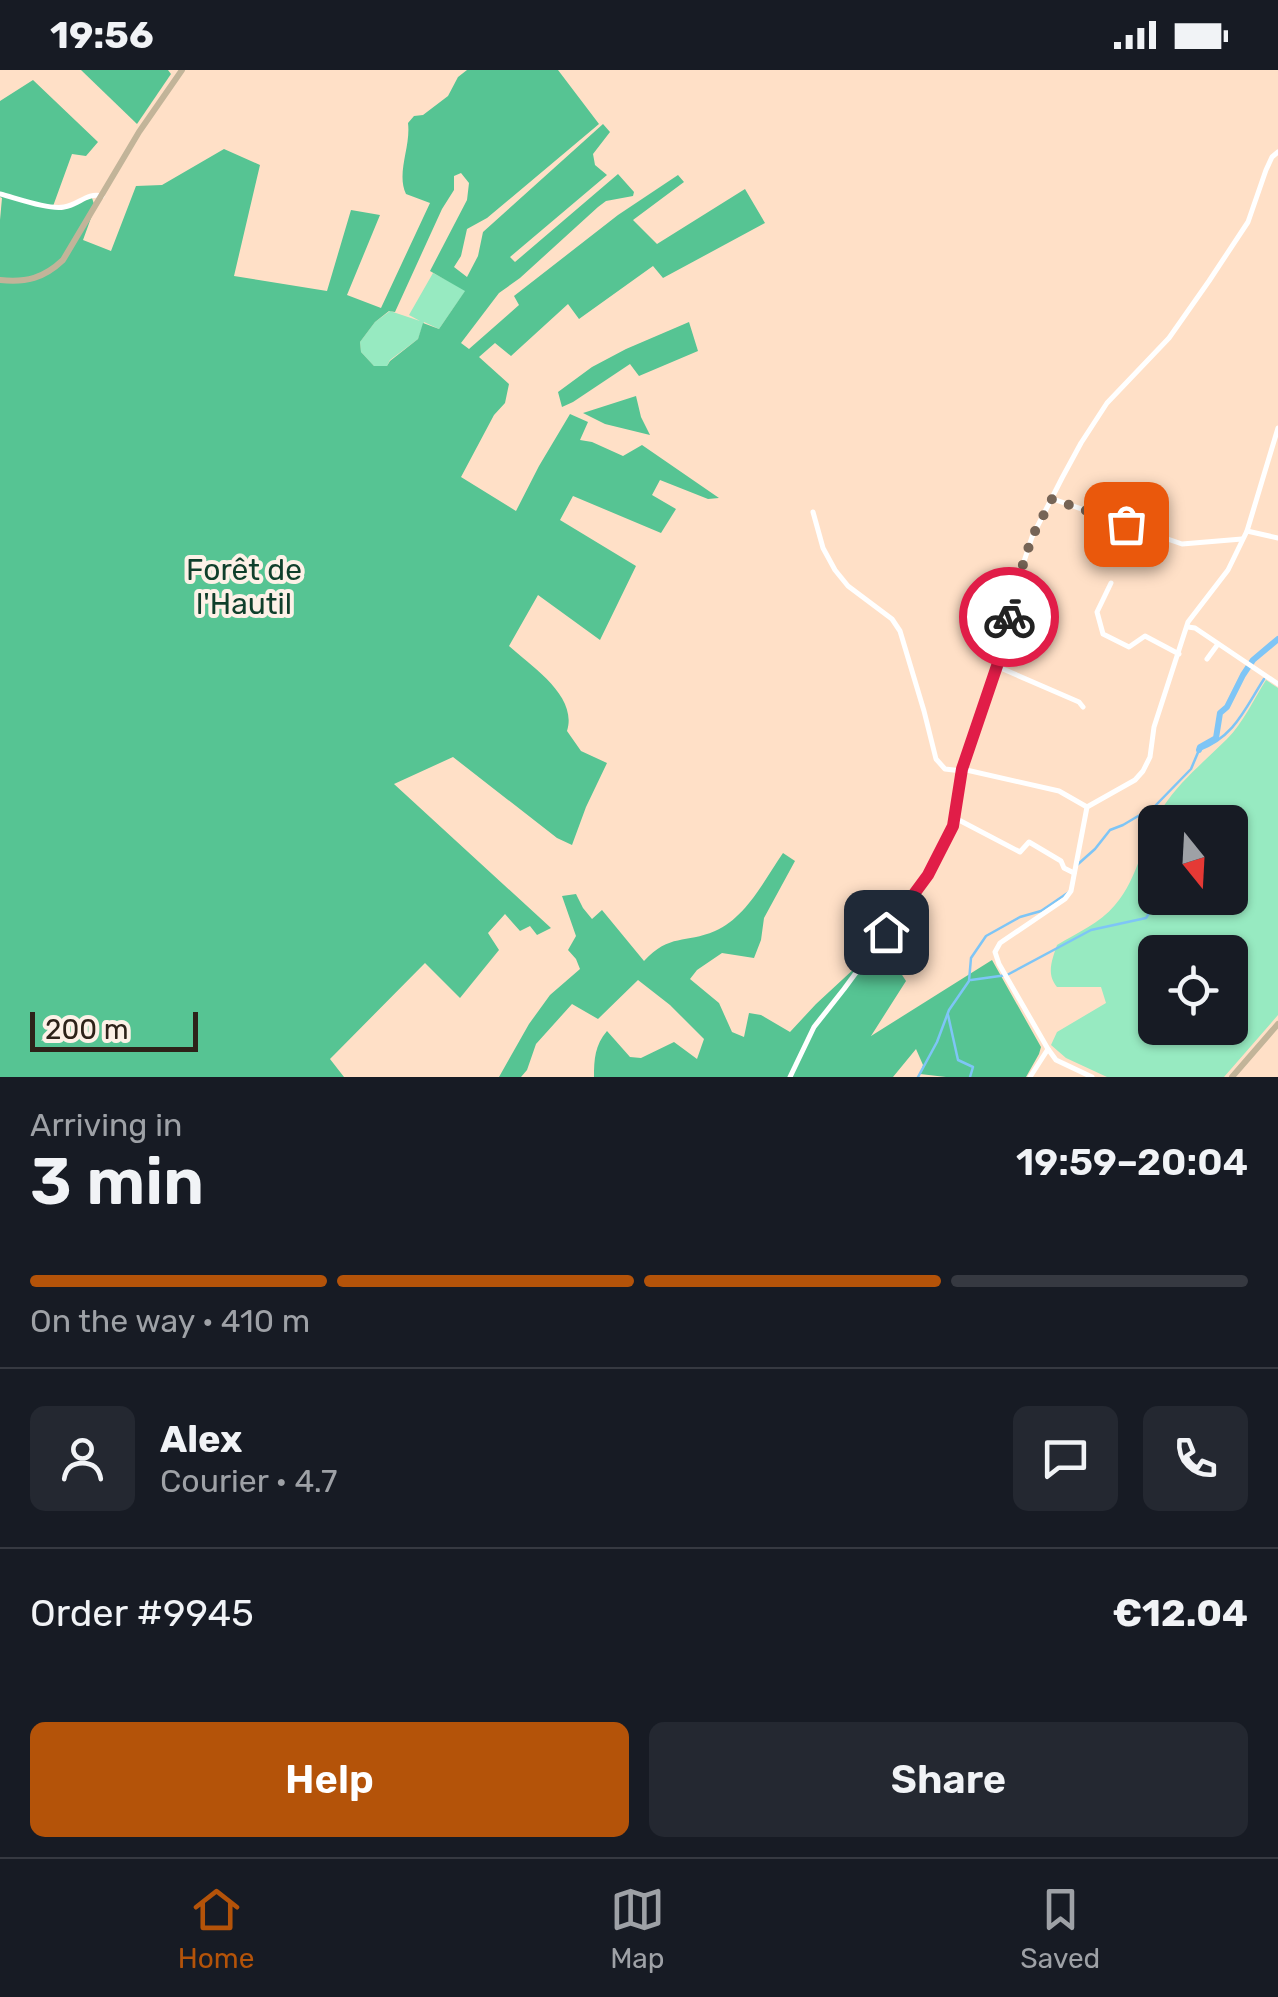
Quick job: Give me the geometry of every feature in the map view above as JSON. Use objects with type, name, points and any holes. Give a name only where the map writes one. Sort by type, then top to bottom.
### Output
[{"type":"main road","points":[[0,280],[24,282],[57,266],[182,70]]},
{"type":"main road","points":[[1232,1077],[1278,1024]]},
{"type":"street","points":[[790,1077],[814,1027],[928,875],[946,844],[955,818],[962,770],[1032,537],[1081,443],[1107,403],[1168,338],[1248,222],[1266,170],[1278,152]]},
{"type":"street","points":[[0,194],[59,208],[93,194],[102,196]]},
{"type":"street","points":[[1092,1077],[1056,1060],[1048,1050],[998,964],[995,952],[1000,943],[1071,891],[1087,807],[1143,772],[1192,616],[1228,570],[1247,531],[1278,428]]},
{"type":"street","points":[[1052,500],[1182,544],[1242,539]]},
{"type":"street","points":[[814,512],[823,548],[835,570],[848,586],[892,618],[900,631],[936,759],[945,769],[1060,791],[1087,807]]},
{"type":"street","points":[[1247,531],[1278,538]]},
{"type":"street","points":[[1111,584],[1097,612],[1102,634],[1129,647],[1145,636],[1179,654]]},
{"type":"street","points":[[1188,627],[1278,684]]},
{"type":"street","points":[[1206,659],[1218,644]]},
{"type":"street","points":[[996,666],[1080,702],[1083,707]]},
{"type":"street","points":[[955,818],[1020,852],[1030,842],[1074,873]]},
{"type":"street","points":[[1030,1077],[1048,1050]]},
{"type":"green space","points":[[81,70],[168,70],[171,74],[137,124]]},
{"type":"green space","name":"Forêt de l'Hautil","points":[[467,70],[558,70],[599,124],[487,218],[467,229],[461,256],[454,267],[467,277],[478,256],[483,232],[603,124],[610,132],[593,154],[595,165],[607,175],[510,257],[515,262],[618,174],[634,192],[633,196],[606,201],[499,293],[461,343],[469,349],[519,305],[514,296],[618,215],[678,175],[684,182],[633,220],[657,244],[745,189],[765,223],[663,278],[653,266],[579,319],[568,304],[511,356],[495,343],[479,357],[509,384],[505,403],[494,415],[461,477],[516,511],[570,414],[588,422],[580,440],[623,456],[642,445],[719,498],[708,499],[660,480],[652,495],[676,509],[661,533],[573,496],[560,520],[636,566],[600,640],[538,595],[509,646],[560,694],[569,718],[567,731],[581,751],[607,763],[572,845],[557,838],[453,757],[394,784],[551,928],[537,935],[530,926],[520,931],[505,914],[488,933],[499,950],[460,998],[425,963],[330,1059],[344,1077],[0,1077],[0,101],[33,80],[98,142],[86,156],[72,154],[52,209],[92,198],[95,207],[83,240],[111,251],[136,186],[162,185],[224,149],[260,165],[234,276],[327,291],[351,210],[380,215],[347,295],[381,308],[430,203],[406,194],[403,186],[408,123],[448,96],[458,77]],"holes":[[[461,173],[469,183],[467,200],[430,271],[465,291],[439,329],[423,323],[418,339],[387,366],[374,366],[361,352],[360,342],[375,322],[389,311],[395,312],[454,190],[454,176]]]},
{"type":"green space","points":[[433,273],[466,290],[439,329],[424,322],[418,339],[387,366],[374,366],[361,352],[360,342],[375,322],[390,311],[420,321],[409,315]]},
{"type":"green space","points":[[689,322],[698,351],[639,376],[630,364],[562,407],[558,392],[592,367]]},
{"type":"green space","points":[[636,396],[650,435],[605,424],[583,413]]},
{"type":"green space","points":[[1266,680],[1278,688],[1278,1015],[1224,1077],[1107,1077],[1066,1058],[1051,1045],[1057,1032],[1106,1003],[1101,987],[1057,987],[1051,972],[1057,945],[1115,905],[1138,862],[1138,915],[1248,915],[1248,805],[1165,805],[1243,718]]},
{"type":"green space","points":[[783,853],[795,861],[764,918],[754,958],[722,953],[690,979],[719,1003],[732,1032],[744,1037],[749,1013],[761,1015],[790,1032],[883,942],[895,945],[891,958],[906,981],[871,1036],[992,960],[1041,1047],[1026,1077],[920,1074],[923,1065],[916,1049],[893,1077],[594,1077],[596,1053],[607,1031],[630,1057],[641,1058],[674,1042],[697,1059],[704,1039],[638,980],[598,1019],[572,1004],[536,1044],[521,1077],[499,1077],[550,995],[580,969],[568,950],[576,936],[562,896],[576,894],[592,919],[602,910],[644,961],[662,946],[726,925],[754,897]]},
{"type":"waterway","points":[[1199,750],[1216,738],[1220,713],[1253,660],[1278,639]]},
{"type":"waterway","points":[[1077,865],[1110,830],[1155,806],[1191,769],[1199,750],[1230,730],[1264,679]]},
{"type":"waterway","points":[[918,1077],[949,1010],[969,981],[971,958],[986,936],[1020,917],[1041,911],[1069,892]]},
{"type":"waterway","points":[[971,980],[1007,975],[1091,930],[1148,915]]},
{"type":"waterway","points":[[948,1015],[958,1060],[973,1067],[970,1077]]},
{"type":"way so far","points":[[1009,617],[1032,537],[1052,499],[1126,524]]},
{"type":"route","points":[[886,932],[946,844],[957,811],[962,769],[998,663],[1009,617]]}]
